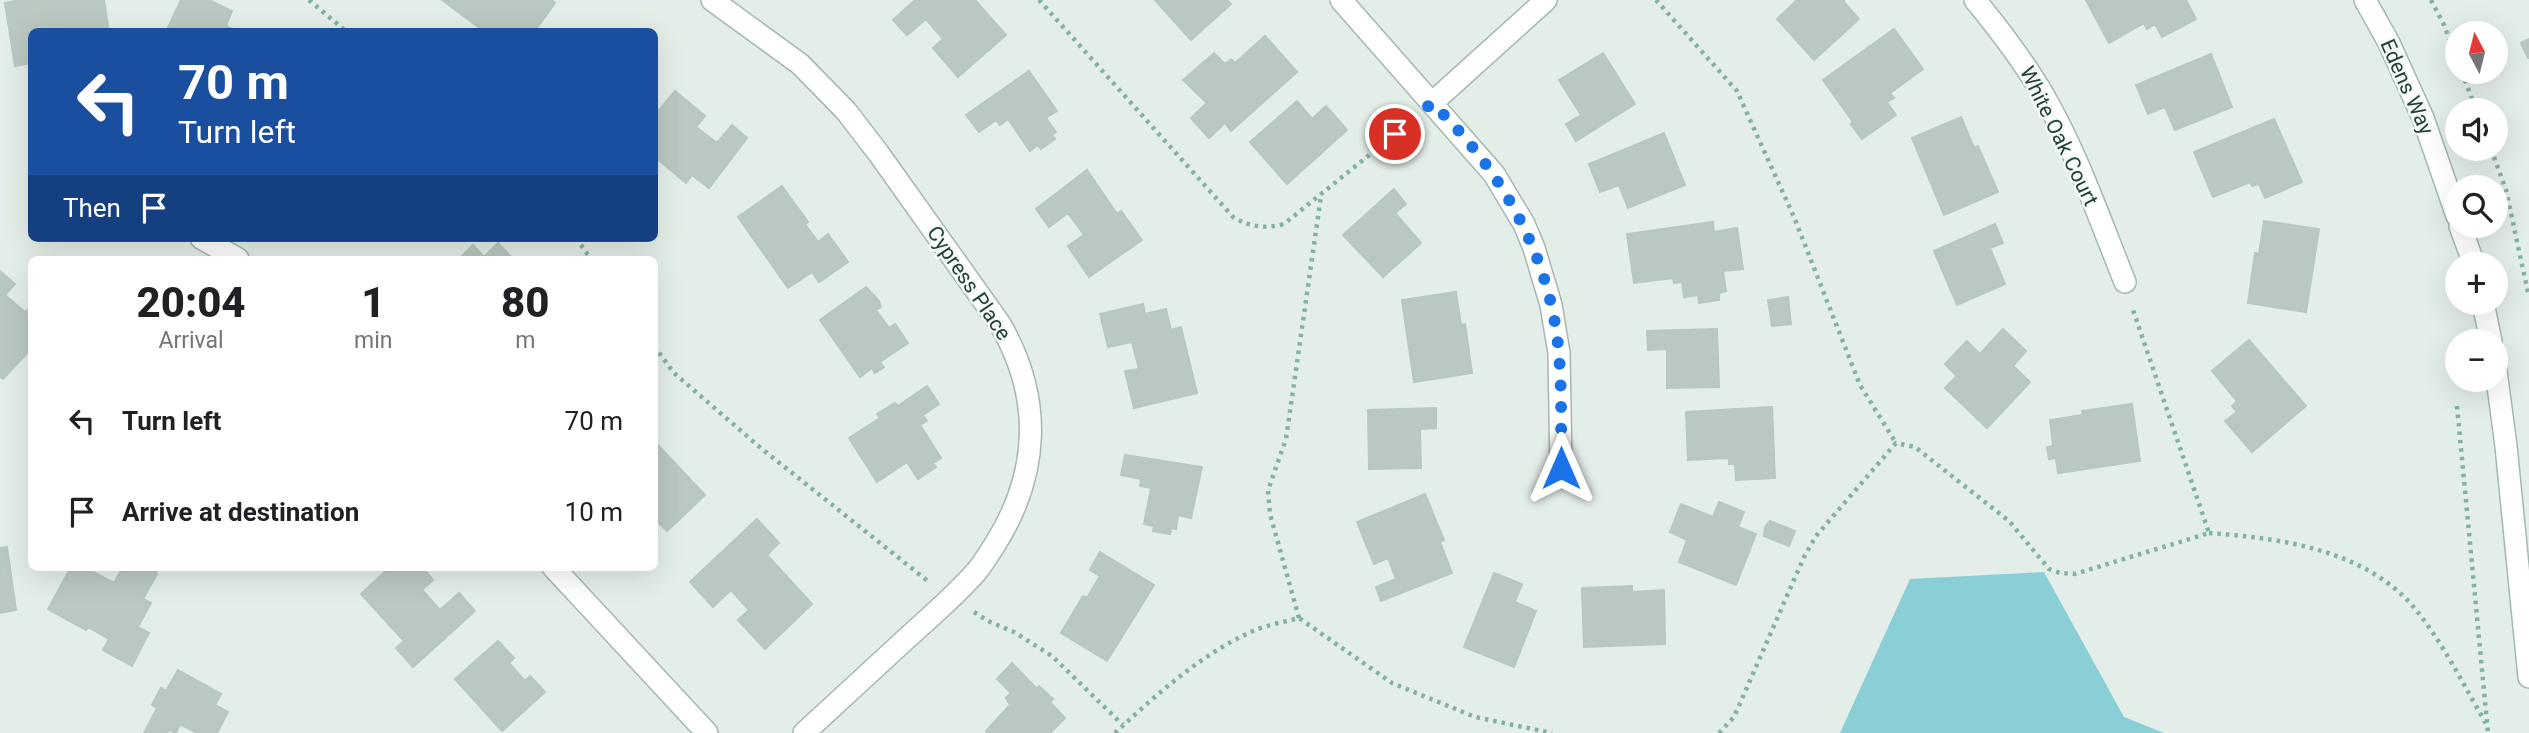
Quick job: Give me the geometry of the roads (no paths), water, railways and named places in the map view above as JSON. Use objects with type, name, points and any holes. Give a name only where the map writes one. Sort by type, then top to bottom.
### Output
[{"type":"street","name":"Cypress Place","points":[[712,0],[800,64],[846,111],[879,154],[1000,324],[1014,348],[1031,417],[1030,449],[1023,489],[1010,521],[978,570],[804,733]]},
{"type":"street","points":[[1341,0],[1494,174],[1524,224],[1551,305],[1559,353],[1561,468]]},
{"type":"street","points":[[1432,103],[1546,0]]},
{"type":"street","name":"White Oak Court","points":[[1975,0],[2009,41],[2042,92],[2077,163],[2125,282]]},
{"type":"street","name":"Edens Way","points":[[2365,0],[2389,43],[2423,118],[2445,181]]},
{"type":"street","points":[[208,242],[233,256]]},
{"type":"street","points":[[2499,392],[2529,677]]},
{"type":"street","points":[[557,571],[707,733]]},
{"type":"water","points":[[2044,572],[2124,717],[2164,733],[1840,733],[1910,579]]}]
